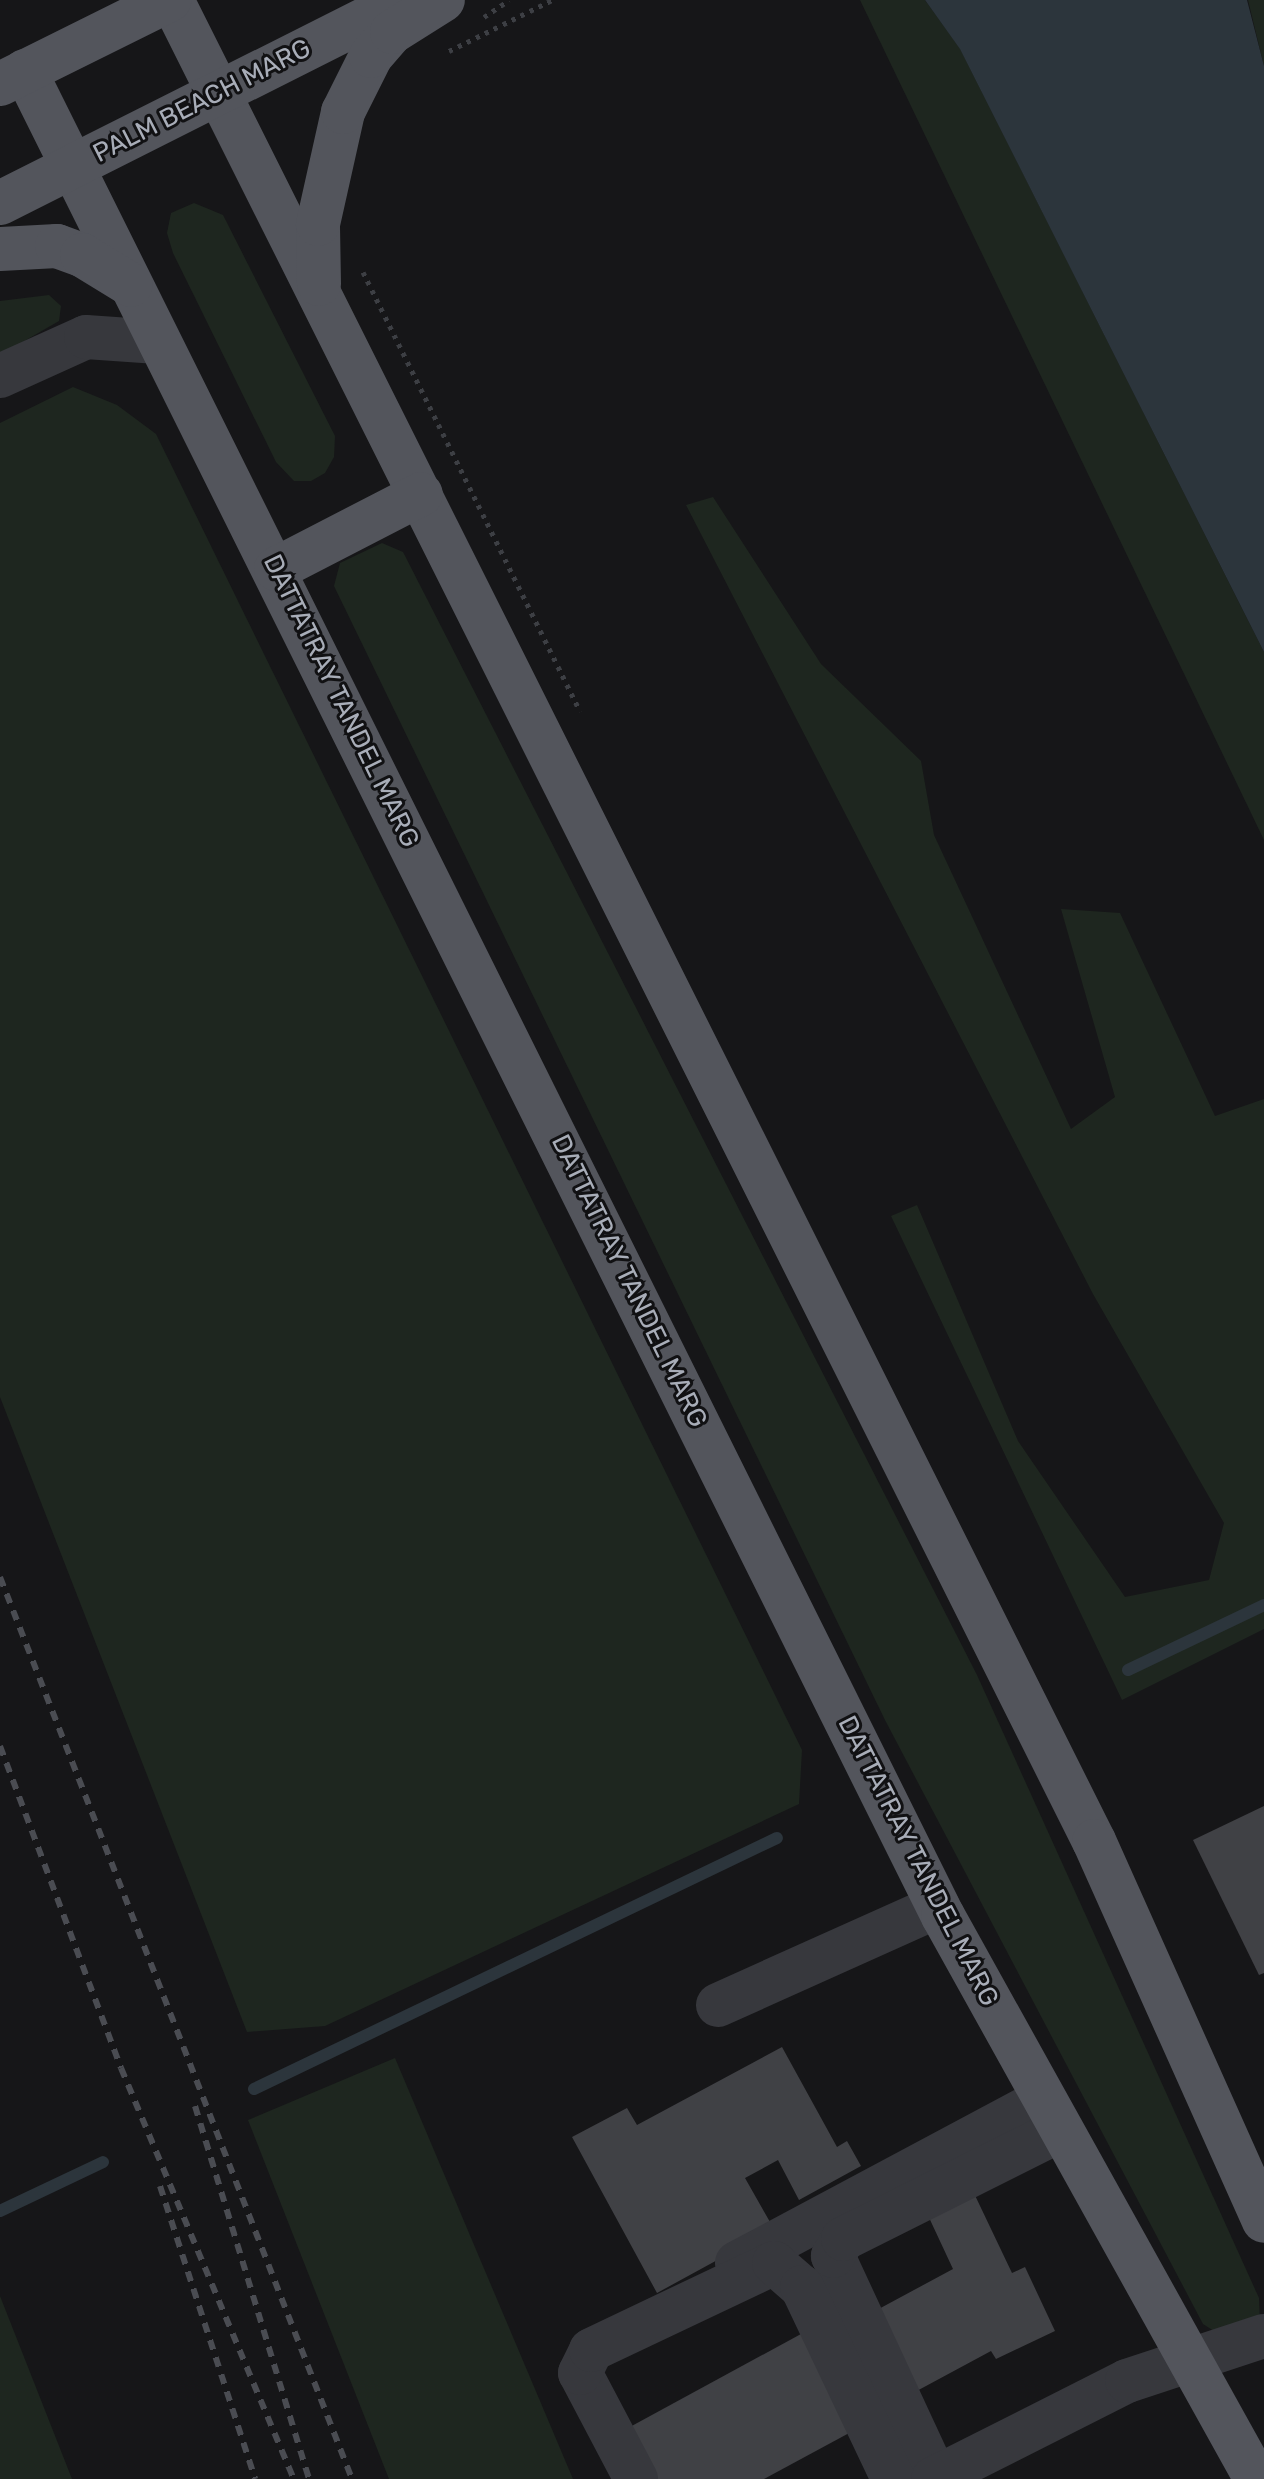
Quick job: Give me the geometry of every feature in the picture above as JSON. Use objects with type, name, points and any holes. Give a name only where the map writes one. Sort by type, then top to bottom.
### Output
[{"type":"main road","points":[[12,77],[170,0],[421,494],[1094,1841],[1264,2221]]},
{"type":"main road","name":"PALM BEACH MARG","points":[[0,203],[404,0]]},
{"type":"main road","points":[[319,293],[318,224],[343,112],[371,56],[392,32],[458,20]]},
{"type":"main road","name":"DATTATRAY TANDEL MARG","points":[[12,77],[73,166],[938,1906],[1050,2116],[1193,2362],[1256,2479]]},
{"type":"main road","points":[[0,249],[57,246],[82,255],[131,285]]},
{"type":"main road","points":[[276,569],[421,494]]},
{"type":"street","points":[[0,376],[86,337],[158,342]]},
{"type":"street","points":[[718,2005],[938,1906]]},
{"type":"street","points":[[722,2271],[1050,2116]]},
{"type":"street","points":[[921,2479],[833,2256],[843,2239],[1050,2116]]},
{"type":"street","points":[[636,2479],[580,2373],[591,2350],[774,2263],[802,2287],[921,2479]]},
{"type":"street","points":[[921,2479],[1127,2381],[1193,2362],[1264,2336]]},
{"type":"path","points":[[446,43],[458,20],[509,0]]},
{"type":"path","points":[[438,57],[552,0]]},
{"type":"path","points":[[361,268],[588,726]]},
{"type":"shaded area","points":[[860,0],[925,0],[960,48],[1264,652],[1264,840]]},
{"type":"shaded area","points":[[925,0],[1247,0],[1264,66],[1264,652],[960,49]]},
{"type":"shaded area","points":[[1248,0],[1264,0],[1264,66]]},
{"type":"shaded area","points":[[194,203],[223,215],[335,436],[334,457],[325,473],[311,481],[294,481],[276,462],[173,253],[167,233],[171,213]]},
{"type":"shaded area","points":[[49,295],[61,306],[59,321],[0,355],[0,301]]},
{"type":"shaded area","points":[[73,387],[117,405],[156,434],[802,1750],[799,1804],[325,2026],[247,2032],[0,1397],[0,423]]},
{"type":"shaded area","points":[[713,497],[821,664],[921,761],[934,835],[1071,1129],[1115,1097],[1061,909],[1120,913],[1215,1116],[1264,1099],[1264,1629],[1122,1700],[891,1216],[917,1205],[1018,1441],[1125,1597],[1209,1580],[1224,1523],[1093,1294],[686,505]]},
{"type":"shaded area","points":[[382,543],[403,552],[977,1675],[1259,2298],[1260,2323],[1228,2340],[1203,2324],[885,1720],[334,586],[340,563]]},
{"type":"shaded area","points":[[395,2058],[573,2479],[389,2479],[248,2120]]},
{"type":"shaded area","points":[[0,2296],[72,2479],[0,2479]]},
{"type":"building","points":[[1264,1806],[1264,1973],[1259,1975],[1193,1840]]},
{"type":"building","points":[[782,2047],[837,2147],[847,2141],[861,2166],[799,2200],[778,2160],[745,2178],[774,2229],[657,2293],[572,2137],[627,2108],[637,2125]]},
{"type":"building","points":[[971,2187],[1012,2273],[1025,2267],[1055,2331],[996,2359],[991,2351],[900,2400],[862,2318],[953,2269],[925,2209]]},
{"type":"building","points":[[812,2328],[864,2425],[764,2479],[642,2479],[617,2434]]},
{"type":"waterway","points":[[1128,1670],[1264,1605]]},
{"type":"waterway","points":[[254,2089],[777,1838]]},
{"type":"waterway","points":[[0,2211],[103,2162]]},
{"type":"railway","points":[[0,1577],[352,2479]]},
{"type":"railway","points":[[0,1746],[121,2068],[294,2479]]},
{"type":"railway","points":[[195,2106],[309,2479]]},
{"type":"railway","points":[[160,2186],[255,2479]]}]
